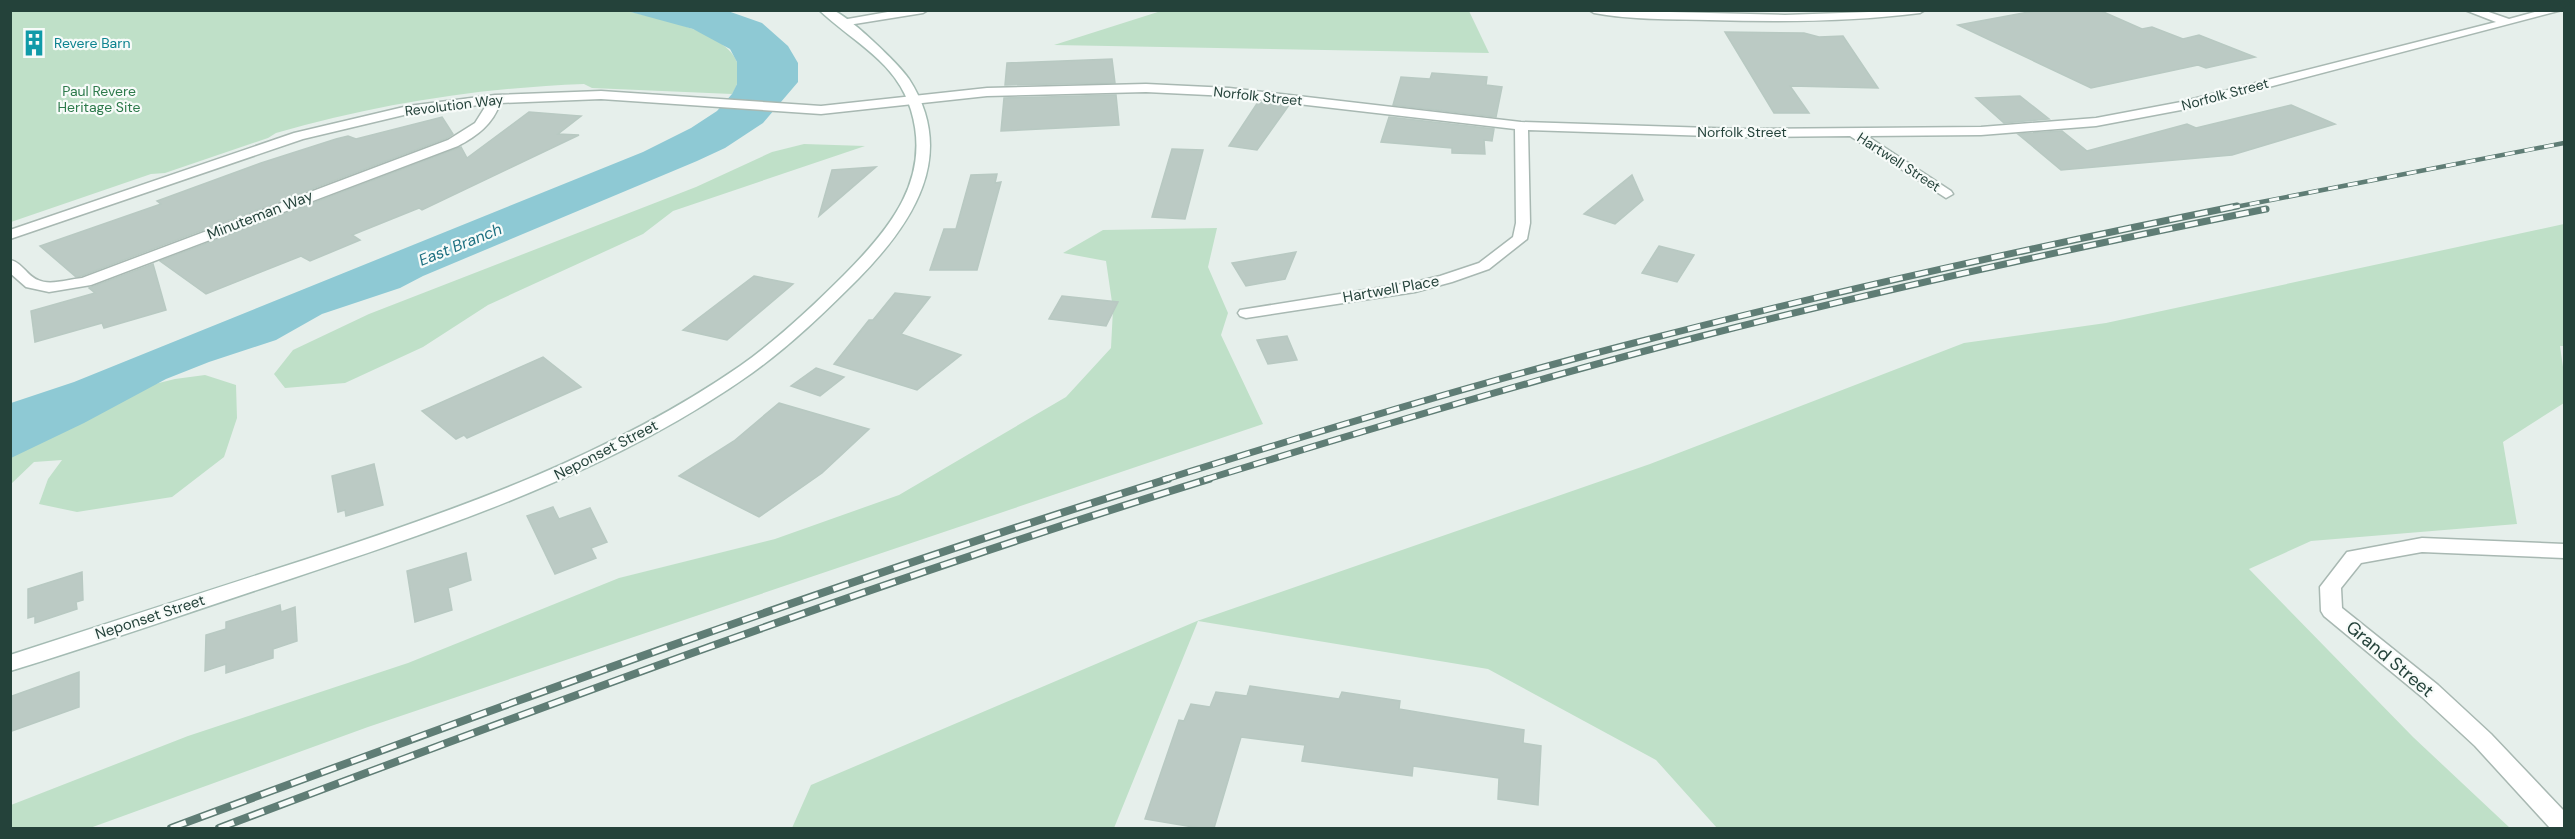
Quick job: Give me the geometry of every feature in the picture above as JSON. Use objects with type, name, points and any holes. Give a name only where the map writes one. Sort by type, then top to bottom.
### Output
[{"type":"street","name":"Neponset Street","points":[[10,663],[400,536],[475,509],[574,468],[626,443],[691,405],[752,365],[799,329],[844,287],[896,229],[915,189],[922,162],[922,125],[916,100],[903,78],[887,60],[824,10]]},
{"type":"street","points":[[842,23],[923,10]]},
{"type":"street","points":[[1594,10],[1619,15],[1751,18],[1856,16],[1920,10]]},
{"type":"street","points":[[2470,10],[2510,23]]},
{"type":"street","name":"Norfolk Street","points":[[916,100],[1008,92],[1182,89],[1276,97],[1521,126],[1730,132],[1982,131],[2096,122],[2181,106],[2557,10]]},
{"type":"street","name":"Revolution Way","points":[[10,235],[299,136],[408,110],[495,99],[601,95],[801,109],[842,109],[916,100]]},
{"type":"street","name":"Minuteman Way","points":[[10,264],[32,284],[49,287],[85,282],[453,143],[476,131],[490,115],[495,99]]},
{"type":"street","name":"Hartwell Place","points":[[1246,314],[1415,287],[1484,266],[1520,239],[1523,223],[1521,126]]},
{"type":"street","name":"Hartwell Street","points":[[1851,131],[1946,194]]},
{"type":"street","name":"Grand Street","points":[[2565,551],[2422,545],[2354,557],[2330,587],[2332,610],[2483,740],[2565,827]]},
{"type":"green space","name":"Paul Revere Heritage Site","points":[[10,11],[627,11],[685,26],[706,34],[723,45],[735,58],[739,74],[732,94],[592,88],[584,84],[506,89],[390,106],[276,133],[268,138],[165,173],[151,174],[11,222]]},
{"type":"green space","points":[[1161,11],[1469,11],[1489,53],[1054,45]]},
{"type":"green space","points":[[804,144],[865,146],[673,211],[643,234],[488,305],[423,347],[345,383],[285,388],[274,374],[293,350],[369,314],[696,187],[772,152]]},
{"type":"green space","points":[[2564,224],[2564,346],[2560,346],[2564,374],[2564,403],[2503,442],[2517,524],[2311,541],[2249,569],[2413,737],[2510,828],[1717,828],[1656,760],[1488,669],[1198,621],[1114,828],[792,828],[811,785],[1197,621],[1650,464],[1964,343],[2106,323]]},
{"type":"green space","points":[[1217,228],[1208,267],[1228,313],[1221,335],[1263,424],[368,727],[90,828],[11,828],[11,805],[188,736],[408,663],[619,578],[775,539],[899,495],[1066,397],[1111,348],[1113,309],[1106,261],[1063,253],[1103,230]]},
{"type":"green space","points":[[205,375],[236,385],[237,418],[224,457],[172,497],[77,512],[39,504],[48,479],[62,460],[34,462],[11,484],[10,443],[110,395],[175,379]]},
{"type":"water","name":"East Branch","points":[[725,10],[762,23],[788,46],[798,63],[798,82],[763,123],[725,148],[423,276],[400,288],[322,314],[276,340],[166,379],[84,423],[11,458],[11,403],[74,382],[643,152],[691,128],[717,111],[732,94],[737,84],[737,62],[730,49],[693,29],[627,11]]},
{"type":"building","points":[[2040,10],[2099,10],[2142,29],[2152,27],[2183,39],[2199,35],[2255,57],[2206,68],[2198,65],[2091,88],[1958,25]]},
{"type":"building","points":[[1725,32],[1804,33],[1819,37],[1843,36],[1878,88],[1790,86],[1809,113],[1774,113]]},
{"type":"building","points":[[1112,59],[1115,83],[1005,85],[1007,63]]},
{"type":"building","points":[[1432,73],[1487,77],[1486,85],[1502,87],[1496,117],[1393,105],[1401,77],[1430,79]]},
{"type":"building","points":[[1116,95],[1119,125],[1001,131],[1004,98]]},
{"type":"building","points":[[2020,96],[2049,119],[2004,123],[1976,98]]},
{"type":"building","points":[[1258,102],[1289,105],[1257,150],[1229,146]]},
{"type":"building","points":[[2291,105],[2335,124],[2232,155],[2061,170],[2018,134],[2062,131],[2087,151],[2187,124],[2196,128]]},
{"type":"building","points":[[529,112],[581,116],[558,134],[579,135],[422,210],[419,208],[352,235],[360,240],[310,261],[301,256],[206,294],[160,261],[461,147],[467,158]]},
{"type":"building","points":[[442,117],[453,134],[447,138],[81,276],[76,277],[40,246],[161,204],[157,201],[261,163],[336,139],[348,136],[356,139]]},
{"type":"building","points":[[1389,117],[1494,129],[1492,141],[1484,140],[1485,154],[1452,153],[1452,148],[1381,142]]},
{"type":"building","points":[[1172,149],[1203,150],[1185,219],[1152,217]]},
{"type":"building","points":[[876,167],[819,216],[832,170]]},
{"type":"building","points":[[997,174],[995,183],[1001,182],[977,270],[930,270],[944,229],[956,229],[971,175]]},
{"type":"building","points":[[1632,175],[1643,200],[1615,224],[1584,214]]},
{"type":"building","points":[[1659,246],[1694,255],[1677,282],[1642,273]]},
{"type":"building","points":[[1296,252],[1285,279],[1246,286],[1232,263]]},
{"type":"building","points":[[153,264],[166,310],[104,328],[102,323],[35,342],[31,311],[95,293],[89,288]]},
{"type":"building","points":[[754,276],[793,284],[727,340],[683,330]]},
{"type":"building","points":[[895,293],[930,297],[901,334],[961,355],[917,390],[834,364],[869,320],[873,320]]},
{"type":"building","points":[[1062,296],[1118,302],[1106,326],[1049,319]]},
{"type":"building","points":[[1287,336],[1297,360],[1268,364],[1257,340]]},
{"type":"building","points":[[543,357],[581,387],[467,438],[464,435],[456,439],[422,411]]},
{"type":"building","points":[[816,368],[844,377],[820,396],[791,386]]},
{"type":"building","points":[[779,403],[869,429],[822,473],[759,517],[679,476],[734,441]]},
{"type":"building","points":[[374,464],[383,505],[346,516],[345,510],[338,512],[332,476]]},
{"type":"building","points":[[553,507],[559,519],[590,508],[607,542],[591,548],[596,558],[555,574],[527,516]]},
{"type":"building","points":[[466,553],[471,580],[448,588],[452,610],[415,622],[407,571]]},
{"type":"building","points":[[82,572],[83,600],[76,602],[77,609],[35,623],[35,616],[28,618],[28,589]]},
{"type":"building","points":[[280,605],[281,612],[295,607],[297,641],[273,649],[273,658],[226,673],[226,664],[205,671],[206,635],[226,629],[226,622]]},
{"type":"building","points":[[79,672],[79,707],[12,731],[12,696]]},
{"type":"building","points":[[1250,686],[1339,699],[1342,692],[1400,701],[1399,709],[1524,730],[1523,743],[1541,746],[1538,805],[1498,799],[1499,778],[1413,766],[1412,776],[1302,761],[1305,745],[1241,737],[1214,828],[1199,828],[1145,819],[1179,720],[1184,721],[1191,704],[1210,707],[1216,692],[1247,696]]},
{"type":"railway","points":[[2230,208],[2564,143]]},
{"type":"railway","points":[[1163,480],[1397,408],[1634,343],[1935,270],[2237,206]]},
{"type":"railway","points":[[1204,480],[1452,405],[1702,336],[1983,269],[2266,209]]},
{"type":"railway","points":[[171,828],[792,603],[1168,479]]},
{"type":"railway","points":[[219,828],[835,602],[1209,479]]},
{"type":"place","name":"Revere Barn","points":[[34,43]]}]
